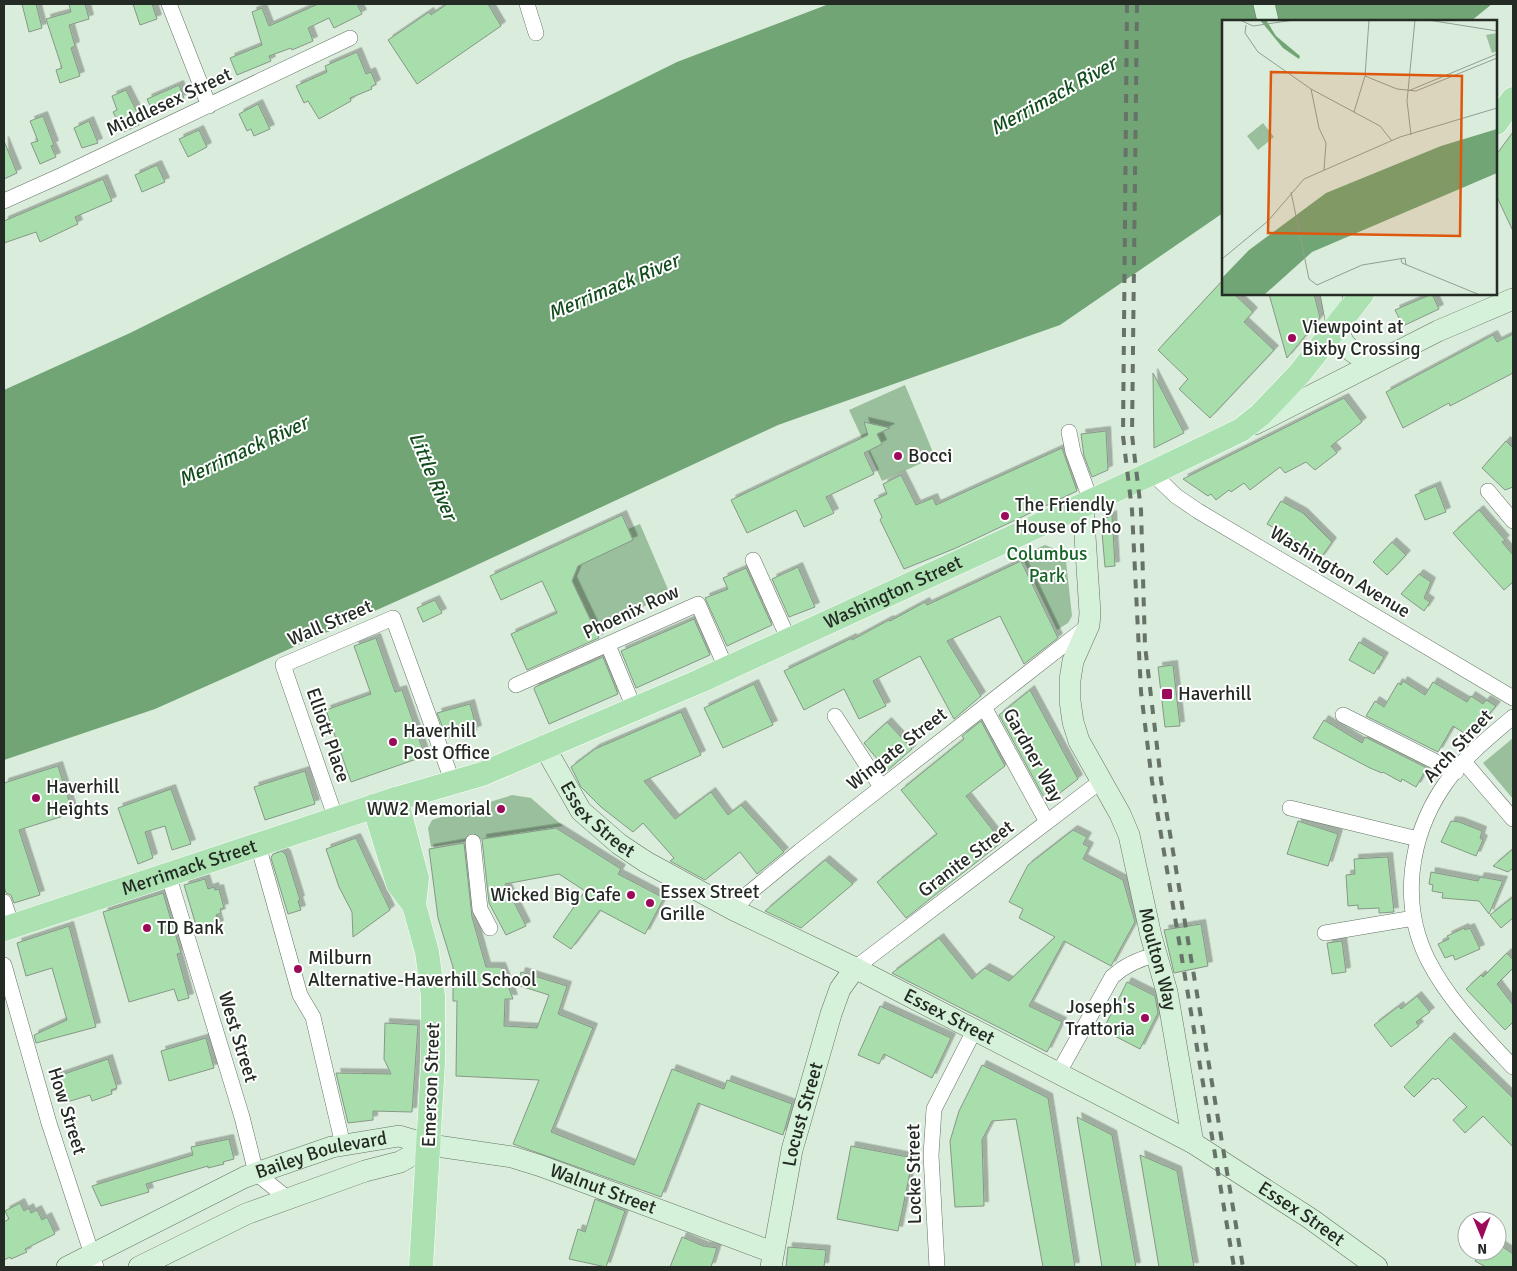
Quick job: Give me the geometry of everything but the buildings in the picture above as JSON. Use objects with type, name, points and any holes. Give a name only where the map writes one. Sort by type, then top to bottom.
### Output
[{"type":"main road","points":[[1264,4],[1268,20]]},
{"type":"main road","points":[[1497,121],[1513,100]]},
{"type":"main road","points":[[1331,295],[1343,345],[1356,356],[1376,362]]},
{"type":"main road","name":"Washington Street","points":[[1241,430],[1280,396],[1361,295]]},
{"type":"main road","name":"Washington Street","points":[[453,783],[482,774],[726,668],[1152,473],[1438,331],[1513,299]]},
{"type":"main road","points":[[1087,503],[1089,625]]},
{"type":"main road","name":"Moulton Way","points":[[1089,625],[1073,661],[1070,700],[1079,741],[1129,835],[1176,1033],[1193,1143]]},
{"type":"main road","name":"Essex Street","points":[[544,746],[581,811],[619,844],[672,877],[734,910],[855,968],[1193,1143],[1311,1219],[1377,1267]]},
{"type":"main road","name":"Merrimack Street","points":[[8,928],[336,818],[453,783]]},
{"type":"main road","name":"Emerson Street","points":[[396,799],[416,878],[414,905],[426,952],[433,996],[430,1145],[421,1267]]},
{"type":"main road","name":"Emerson Street","points":[[374,806],[398,884],[414,905]]},
{"type":"main road","name":"Locust Street","points":[[771,1260],[792,1150],[828,1023],[840,989],[855,968]]},
{"type":"main road","name":"Bailey Boulevard","points":[[67,1267],[94,1262],[256,1173],[343,1145],[399,1136],[430,1145]]},
{"type":"main road","name":"Bailey Boulevard","points":[[139,1267],[246,1214],[365,1171],[400,1162],[430,1145]]},
{"type":"main road","name":"Walnut Street","points":[[430,1145],[520,1159],[565,1174],[771,1260]]},
{"type":"street","points":[[169,4],[209,106]]},
{"type":"street","points":[[527,4],[536,33]]},
{"type":"street","name":"Middlesex Street","points":[[4,201],[350,38]]},
{"type":"street","points":[[1069,432],[1087,503]]},
{"type":"street","name":"Washington Avenue","points":[[1152,473],[1176,496],[1198,511],[1513,698]]},
{"type":"street","points":[[1488,491],[1513,521]]},
{"type":"street","points":[[753,560],[788,638]]},
{"type":"street","name":"Phoenix Row","points":[[516,685],[608,646],[698,604],[726,668]]},
{"type":"street","name":"Wall Street","points":[[283,665],[393,618],[453,783]]},
{"type":"street","name":"Wingate Street","points":[[734,910],[749,893],[800,850],[1089,625]]},
{"type":"street","points":[[608,646],[634,708]]},
{"type":"street","name":"Elliott Place","points":[[283,665],[336,818]]},
{"type":"street","name":"Gardner Way","points":[[984,707],[1047,822]]},
{"type":"street","points":[[1342,715],[1460,767],[1513,819]]},
{"type":"street","points":[[835,716],[881,787]]},
{"type":"street","name":"Arch Street","points":[[1513,717],[1460,767],[1444,785],[1426,815],[1418,839],[1410,887],[1414,918],[1428,960],[1456,1004],[1513,1066]]},
{"type":"street","name":"Granite Street","points":[[855,968],[1101,781]]},
{"type":"street","points":[[1290,808],[1418,839]]},
{"type":"street","points":[[473,842],[480,909],[490,928]]},
{"type":"street","points":[[258,844],[300,995],[313,1017],[343,1145]]},
{"type":"street","name":"West Street","points":[[168,874],[242,1117],[256,1173]]},
{"type":"street","points":[[4,902],[8,928]]},
{"type":"street","points":[[1325,933],[1414,918]]},
{"type":"street","points":[[1059,1072],[1112,977],[1122,968],[1139,958],[1156,955]]},
{"type":"street","name":"How Street","points":[[4,965],[94,1262]]},
{"type":"street","name":"Locke Street","points":[[937,1267],[931,1155],[934,1109],[975,1029]]},
{"type":"street","points":[[256,1173],[287,1198]]},
{"type":"green space","points":[[905,385],[935,457],[882,481],[849,410]]},
{"type":"green space","points":[[640,524],[670,594],[595,629],[572,581],[578,566],[633,539],[628,529]]},
{"type":"green space","name":"Columbus Park","points":[[1045,545],[1063,552],[1066,561],[1072,616],[1068,623],[1057,630],[1021,555]]},
{"type":"green space","points":[[1513,738],[1513,799],[1483,763]]},
{"type":"green space","points":[[512,795],[531,798],[563,826],[431,847],[428,828],[432,820]]},
{"type":"water","points":[[829,4],[1492,4],[1472,20],[1222,20],[1222,214],[1060,325],[778,425],[453,576],[155,709],[4,760],[4,390],[130,333],[677,62]]},
{"type":"railway","points":[[1127,4],[1123,436],[1132,510],[1141,692],[1152,781],[1234,1267]]},
{"type":"railway","points":[[1137,4],[1132,435],[1141,510],[1145,646],[1161,780],[1243,1267]]},
{"type":"place","name":"Viewpoint at Bixby Crossing","points":[[1292,338]]},
{"type":"place","name":"Bocci","points":[[898,456]]},
{"type":"place","name":"The Friendly House of Pho","points":[[1005,516]]},
{"type":"place","name":"Haverhill","points":[[1167,694]]},
{"type":"place","name":"Haverhill Post Office","points":[[393,742]]},
{"type":"place","name":"Haverhill Heights","points":[[36,798]]},
{"type":"place","name":"WW2 Memorial","points":[[501,809]]},
{"type":"place","name":"Wicked Big Cafe","points":[[631,895]]},
{"type":"place","name":"Essex Street Grille","points":[[650,903]]},
{"type":"place","name":"TD Bank","points":[[147,928]]},
{"type":"place","name":"Milburn Alternative-Haverhill School","points":[[298,969]]},
{"type":"place","name":"Joseph's Trattoria","points":[[1145,1018]]},
{"type":"water label","name":"Merrimack River","points":[[1053,96]]},
{"type":"water label","name":"Merrimack River","points":[[613,287]]},
{"type":"water label","name":"Merrimack River","points":[[243,451]]},
{"type":"water label","name":"Little River","points":[[433,476]]}]
